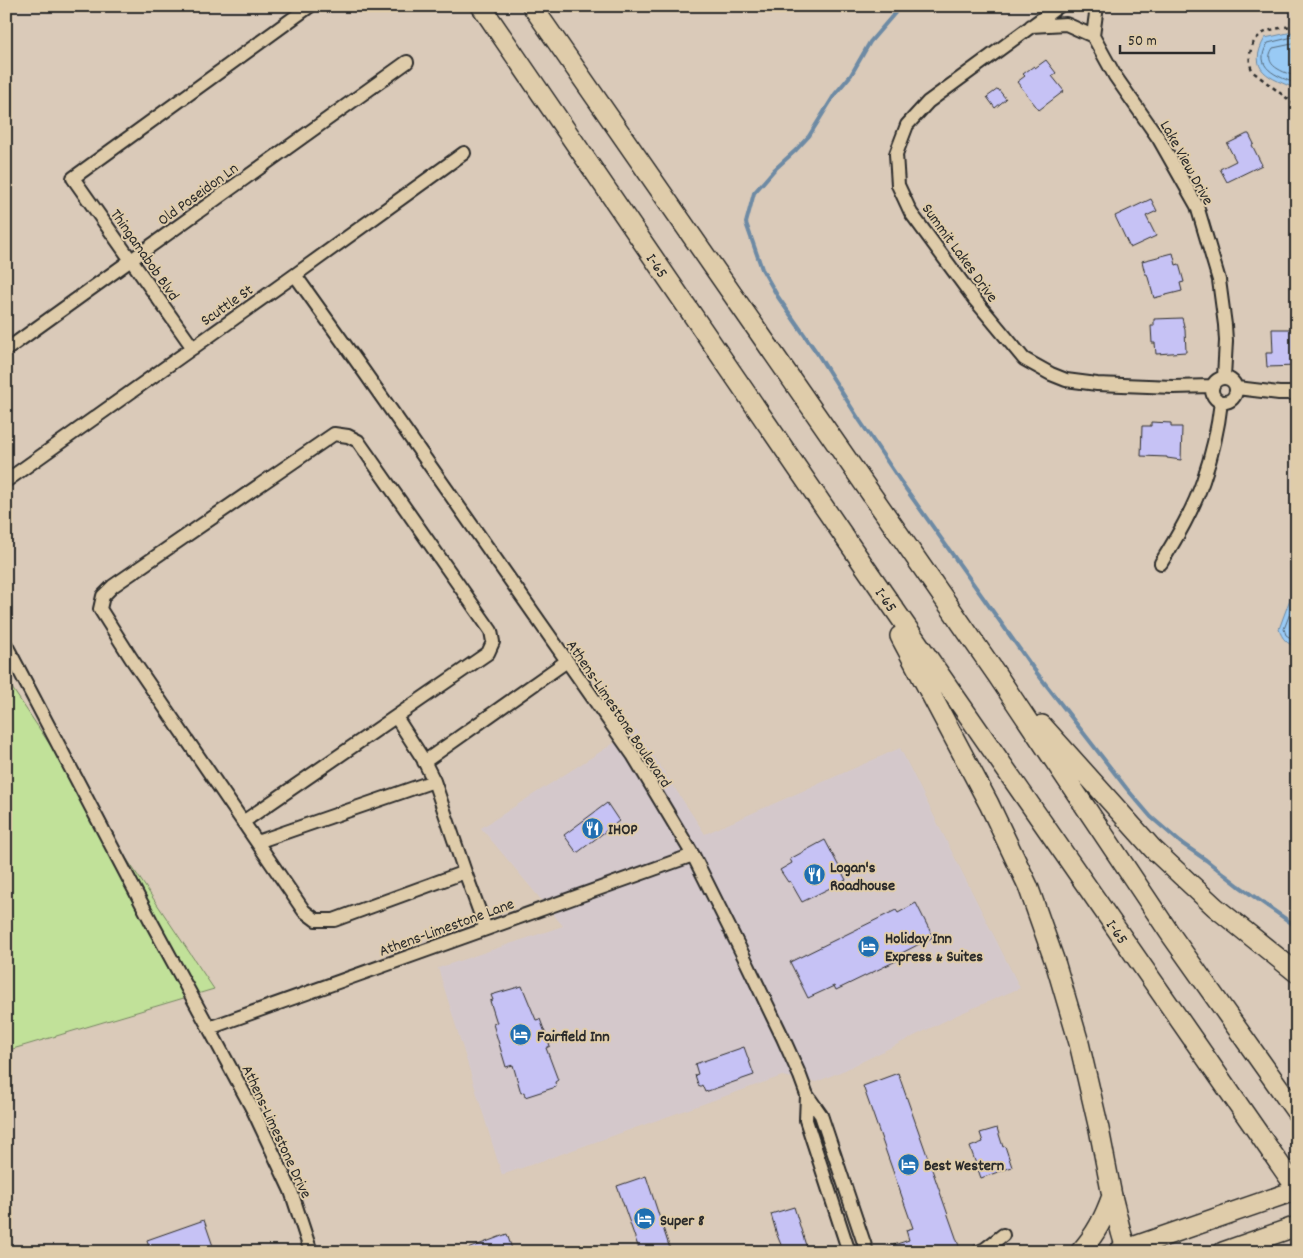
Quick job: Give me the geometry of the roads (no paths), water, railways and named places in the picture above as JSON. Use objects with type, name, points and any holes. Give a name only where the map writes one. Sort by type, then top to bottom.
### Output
[{"type":"highway","name":"I-65","points":[[481,6],[863,564],[1297,1189]]},
{"type":"highway","points":[[532,6],[997,675],[1171,935],[1297,1113]]},
{"type":"highway","points":[[863,564],[989,804],[1028,886],[1056,964],[1079,1044],[1124,1251],[1297,1189]]},
{"type":"highway","points":[[997,675],[1153,849],[1215,907],[1297,972]]},
{"type":"highway","points":[[1080,1252],[1093,1238],[1112,1196]]},
{"type":"highway","points":[[1229,1250],[1297,1226]]},
{"type":"street","name":"Thingamabob Blvd","points":[[193,348],[73,178],[310,6]]},
{"type":"street","name":"Summit Lakes Drive","points":[[1059,6],[928,102],[907,125],[896,154],[898,185],[911,213],[975,300],[1024,359],[1066,380],[1096,384],[1173,387],[1212,386]]},
{"type":"street","points":[[1031,26],[1066,24],[1093,36],[1097,6]]},
{"type":"street","name":"Lake View Drive","points":[[1093,36],[1115,76],[1159,139],[1197,206],[1219,280],[1226,341],[1224,377]]},
{"type":"street","name":"Old Poseidon Ln","points":[[6,350],[407,62]]},
{"type":"street","name":"Scuttle St","points":[[6,481],[464,153]]},
{"type":"street","name":"Athens-Limestone Boulevard","points":[[295,275],[633,755],[693,855],[783,1038],[807,1095],[821,1115],[867,1252]]},
{"type":"street","points":[[1224,377],[1234,381],[1237,392],[1233,399],[1221,402],[1215,398],[1212,386],[1217,380],[1224,377]]},
{"type":"street","points":[[1237,388],[1297,393]]},
{"type":"street","points":[[1162,564],[1185,521],[1203,481],[1217,432],[1221,402]]},
{"type":"street","points":[[243,822],[488,653],[493,642],[492,631],[358,441],[348,436],[334,434],[113,586],[103,596],[100,609],[131,658],[243,822],[257,842],[304,911],[316,920],[334,920],[465,872]]},
{"type":"street","name":"Athens-Limestone Drive","points":[[6,645],[254,1112],[292,1191],[311,1252]]},
{"type":"street","points":[[424,762],[567,661]]},
{"type":"street","points":[[396,717],[434,781],[486,929]]},
{"type":"street","points":[[257,842],[434,781]]},
{"type":"street","name":"Athens-Limestone Lane","points":[[209,1028],[693,855]]},
{"type":"street","name":"Athens-Limestone Boulevard","points":[[807,1095],[806,1120],[849,1252]]},
{"type":"street","points":[[978,1252],[986,1249],[1003,1235]]},
{"type":"water","points":[[1297,31],[1297,89],[1270,77],[1260,66],[1258,58],[1265,38]]},
{"type":"water","points":[[1297,580],[1297,647],[1285,641],[1279,629]]},
{"type":"waterway","points":[[901,6],[870,42],[851,75],[835,94],[809,136],[774,170],[754,193],[746,223],[762,269],[778,297],[901,482],[1033,668],[1127,789],[1151,817],[1180,842],[1297,927]]},
{"type":"place","name":"IHOP","points":[[592,828]]},
{"type":"place","name":"Logan's Roadhouse","points":[[814,875]]},
{"type":"place","name":"Holiday Inn Express & Suites","points":[[869,946]]},
{"type":"place","name":"Fairfield Inn","points":[[521,1035]]},
{"type":"place","name":"Best Western","points":[[908,1164]]},
{"type":"place","name":"Super 8","points":[[644,1219]]}]
